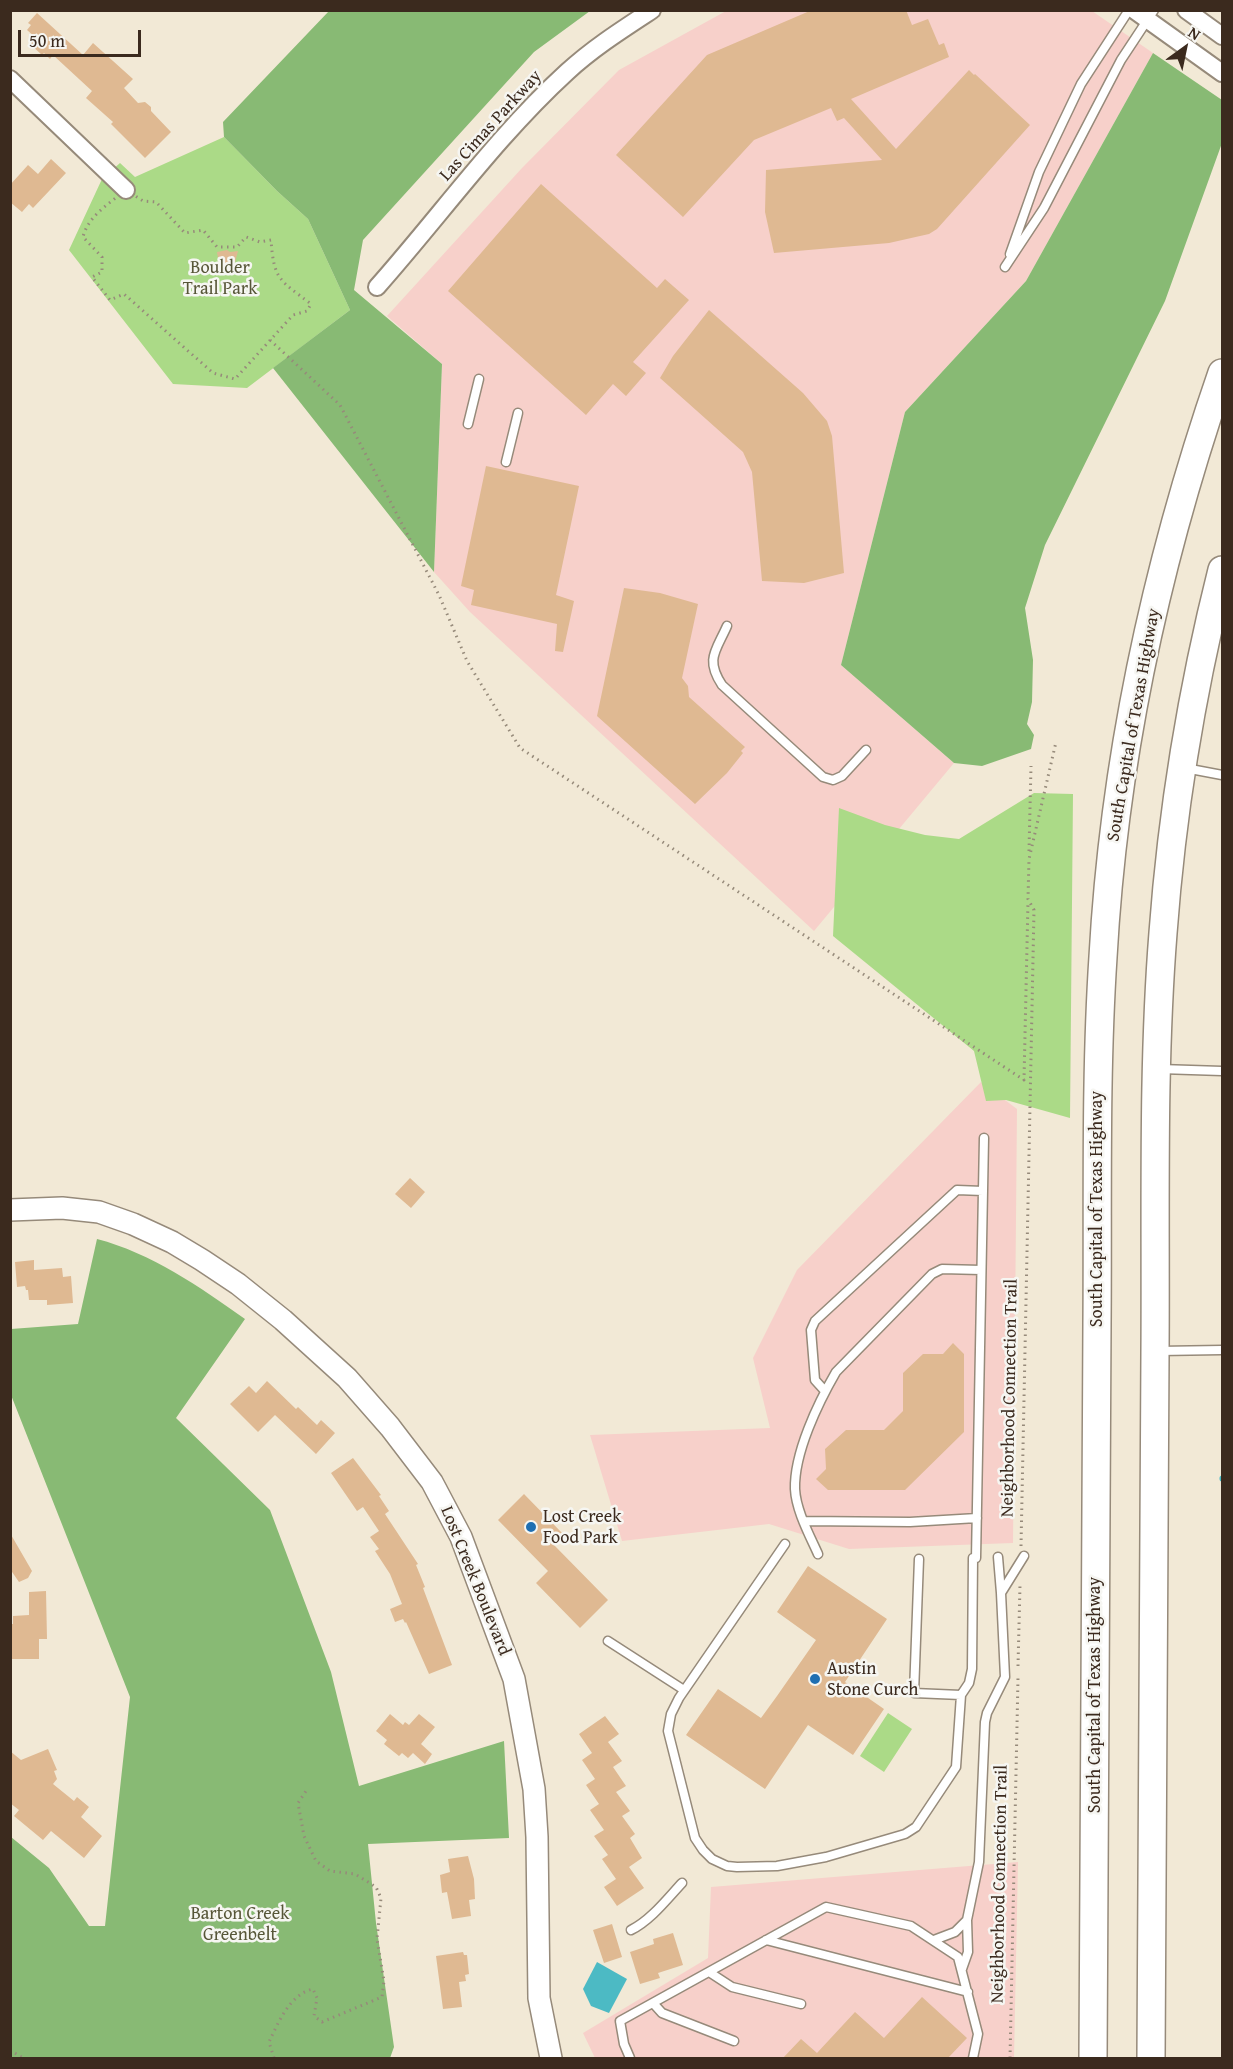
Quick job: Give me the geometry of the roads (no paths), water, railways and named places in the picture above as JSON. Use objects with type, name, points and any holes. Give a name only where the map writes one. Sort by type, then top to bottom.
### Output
[{"type":"highway","name":"South Capital of Texas Highway","points":[[1094,2058],[1098,1115],[1103,955],[1117,811],[1144,652],[1180,505],[1222,373]]},
{"type":"highway","points":[[1151,2058],[1159,983],[1165,902],[1182,768],[1195,692],[1222,570]]},
{"type":"street","name":"Las Cimas Parkway","points":[[377,287],[521,117],[568,71],[652,10]]},
{"type":"street","points":[[1186,10],[1222,36]]},
{"type":"street","points":[[1145,14],[1222,73]]},
{"type":"street","points":[[13,86],[126,190]]},
{"type":"street","name":"Lost Creek Boulevard","points":[[10,1210],[62,1209],[99,1212],[134,1224],[172,1242],[202,1260],[238,1284],[283,1320],[347,1378],[390,1427],[432,1482],[461,1537],[514,1679],[534,1790],[537,1837],[539,1998],[551,2058]]},
{"type":"lane","points":[[1129,10],[1081,84],[1039,172],[1005,267],[1044,208],[1145,14]]},
{"type":"lane","points":[[468,424],[479,379]]},
{"type":"lane","points":[[506,462],[518,413]]},
{"type":"lane","points":[[727,626],[712,662],[714,673],[722,685],[823,777],[833,780],[842,776],[866,750]]},
{"type":"lane","points":[[1182,768],[1222,775]]},
{"type":"lane","points":[[1157,1069],[1222,1071]]},
{"type":"lane","points":[[784,1544],[684,1690],[671,1714],[669,1731],[695,1838],[712,1859],[727,1866],[777,1866],[826,1857],[892,1839],[916,1827],[956,1767],[961,1695],[969,1683],[972,1669],[984,1138]]},
{"type":"lane","points":[[825,1391],[815,1380],[811,1330],[815,1322],[957,1190],[983,1191]]},
{"type":"lane","points":[[818,1554],[804,1521],[795,1490],[796,1470],[803,1445],[825,1391],[836,1372],[932,1274],[942,1269],[981,1270]]},
{"type":"lane","points":[[1155,1351],[1222,1350]]},
{"type":"lane","points":[[804,1521],[910,1522],[977,1518]]},
{"type":"lane","points":[[962,1969],[968,1952],[967,1920],[979,1862],[985,1722],[1005,1677],[998,1557]]},
{"type":"lane","points":[[920,1559],[914,1694],[961,1695]]},
{"type":"lane","points":[[1001,1593],[1022,1559]]},
{"type":"lane","points":[[608,1641],[684,1690]]},
{"type":"lane","points":[[631,1929],[639,1926],[660,1907],[682,1882]]},
{"type":"lane","points":[[630,2058],[624,2044],[620,2021],[826,1907],[911,1926],[958,1957],[978,2034],[973,2058]]},
{"type":"lane","points":[[934,1940],[955,1932],[967,1920]]},
{"type":"lane","points":[[766,1940],[968,1992]]},
{"type":"lane","points":[[709,1972],[732,1987],[801,2004]]},
{"type":"lane","points":[[653,2003],[662,2013],[734,2041]]},
{"type":"water","points":[[597,1962],[627,1979],[609,2013],[591,2006],[583,1989]]},
{"type":"place","name":"Lost Creek Food Park","points":[[531,1527]]},
{"type":"place","name":"Austin Stone Curch","points":[[815,1679]]},
{"type":"park label","name":"Boulder Trail Park","points":[[220,278]]},
{"type":"park label","name":"Barton Creek Greenbelt","points":[[240,1924]]}]
